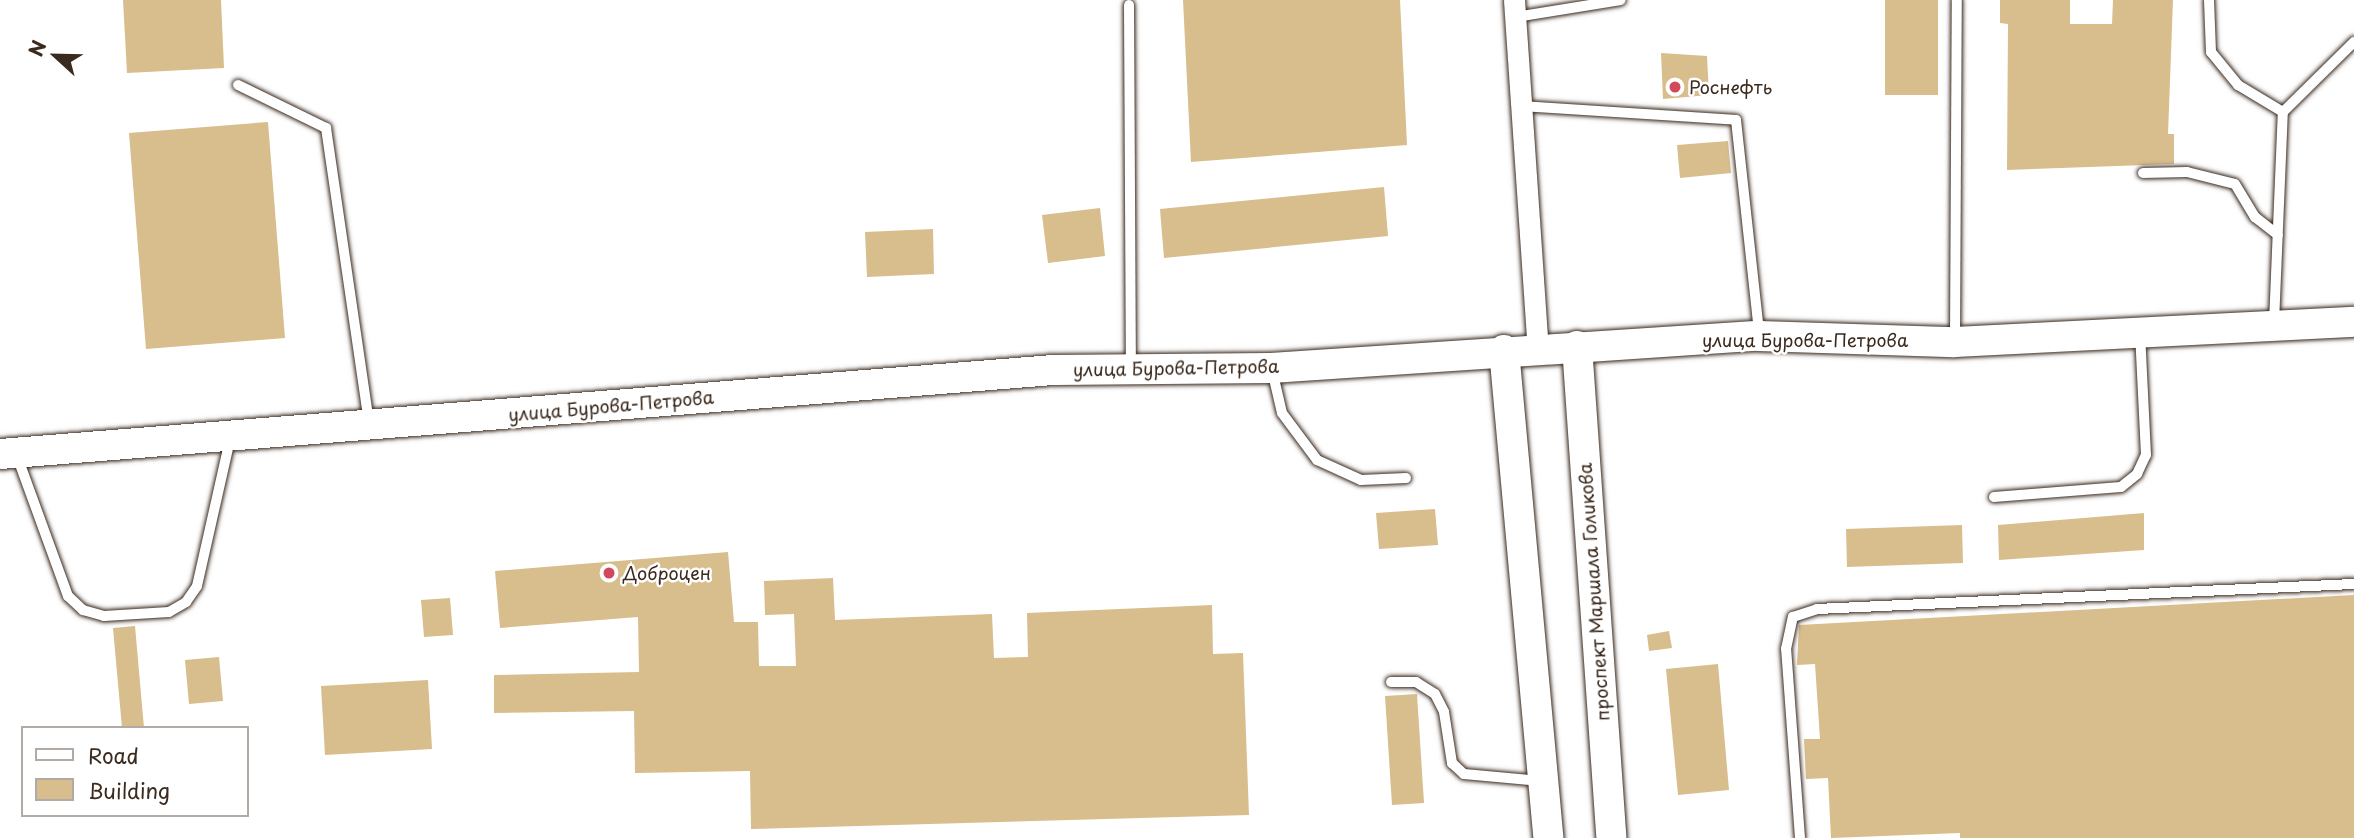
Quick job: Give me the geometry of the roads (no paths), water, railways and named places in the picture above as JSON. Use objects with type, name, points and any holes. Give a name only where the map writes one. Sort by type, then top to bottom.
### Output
[{"type":"main road","name":"улица Бурова-Петрова","points":[[8,454],[1054,370],[1271,368],[1504,350],[1759,336],[1955,342],[2354,322]]},
{"type":"main road","name":"проспект Маршала Голикова","points":[[1577,346],[1611,838]]},
{"type":"main road","points":[[1504,350],[1548,838]]},
{"type":"street","points":[[1515,9],[1538,348]]},
{"type":"lane","points":[[1515,9],[1621,0]]},
{"type":"lane","points":[[1955,342],[1957,0]]},
{"type":"lane","points":[[2209,0],[2211,52],[2238,85],[2283,112]]},
{"type":"lane","points":[[1129,5],[1131,371]]},
{"type":"lane","points":[[2274,326],[2283,112],[2354,42]]},
{"type":"lane","points":[[238,85],[326,128],[370,427]]},
{"type":"lane","points":[[1522,106],[1736,120],[1759,336]]},
{"type":"lane","points":[[2143,173],[2187,172],[2235,184],[2255,217],[2278,235]]},
{"type":"lane","points":[[1994,497],[2121,487],[2137,474],[2146,454],[2140,334]]},
{"type":"lane","points":[[1271,368],[1282,413],[1317,460],[1361,480],[1406,478]]},
{"type":"lane","points":[[8,454],[68,596],[83,610],[104,616],[169,612],[186,602],[197,586],[231,437]]},
{"type":"lane","points":[[1800,838],[1786,649],[1793,617],[1816,609],[2354,584]]},
{"type":"lane","points":[[1391,682],[1416,682],[1435,694],[1444,712],[1452,763],[1464,775],[1543,781]]},
{"type":"place","name":"Роснефть","points":[[1675,87]]},
{"type":"place","name":"Доброцен","points":[[609,573]]}]
